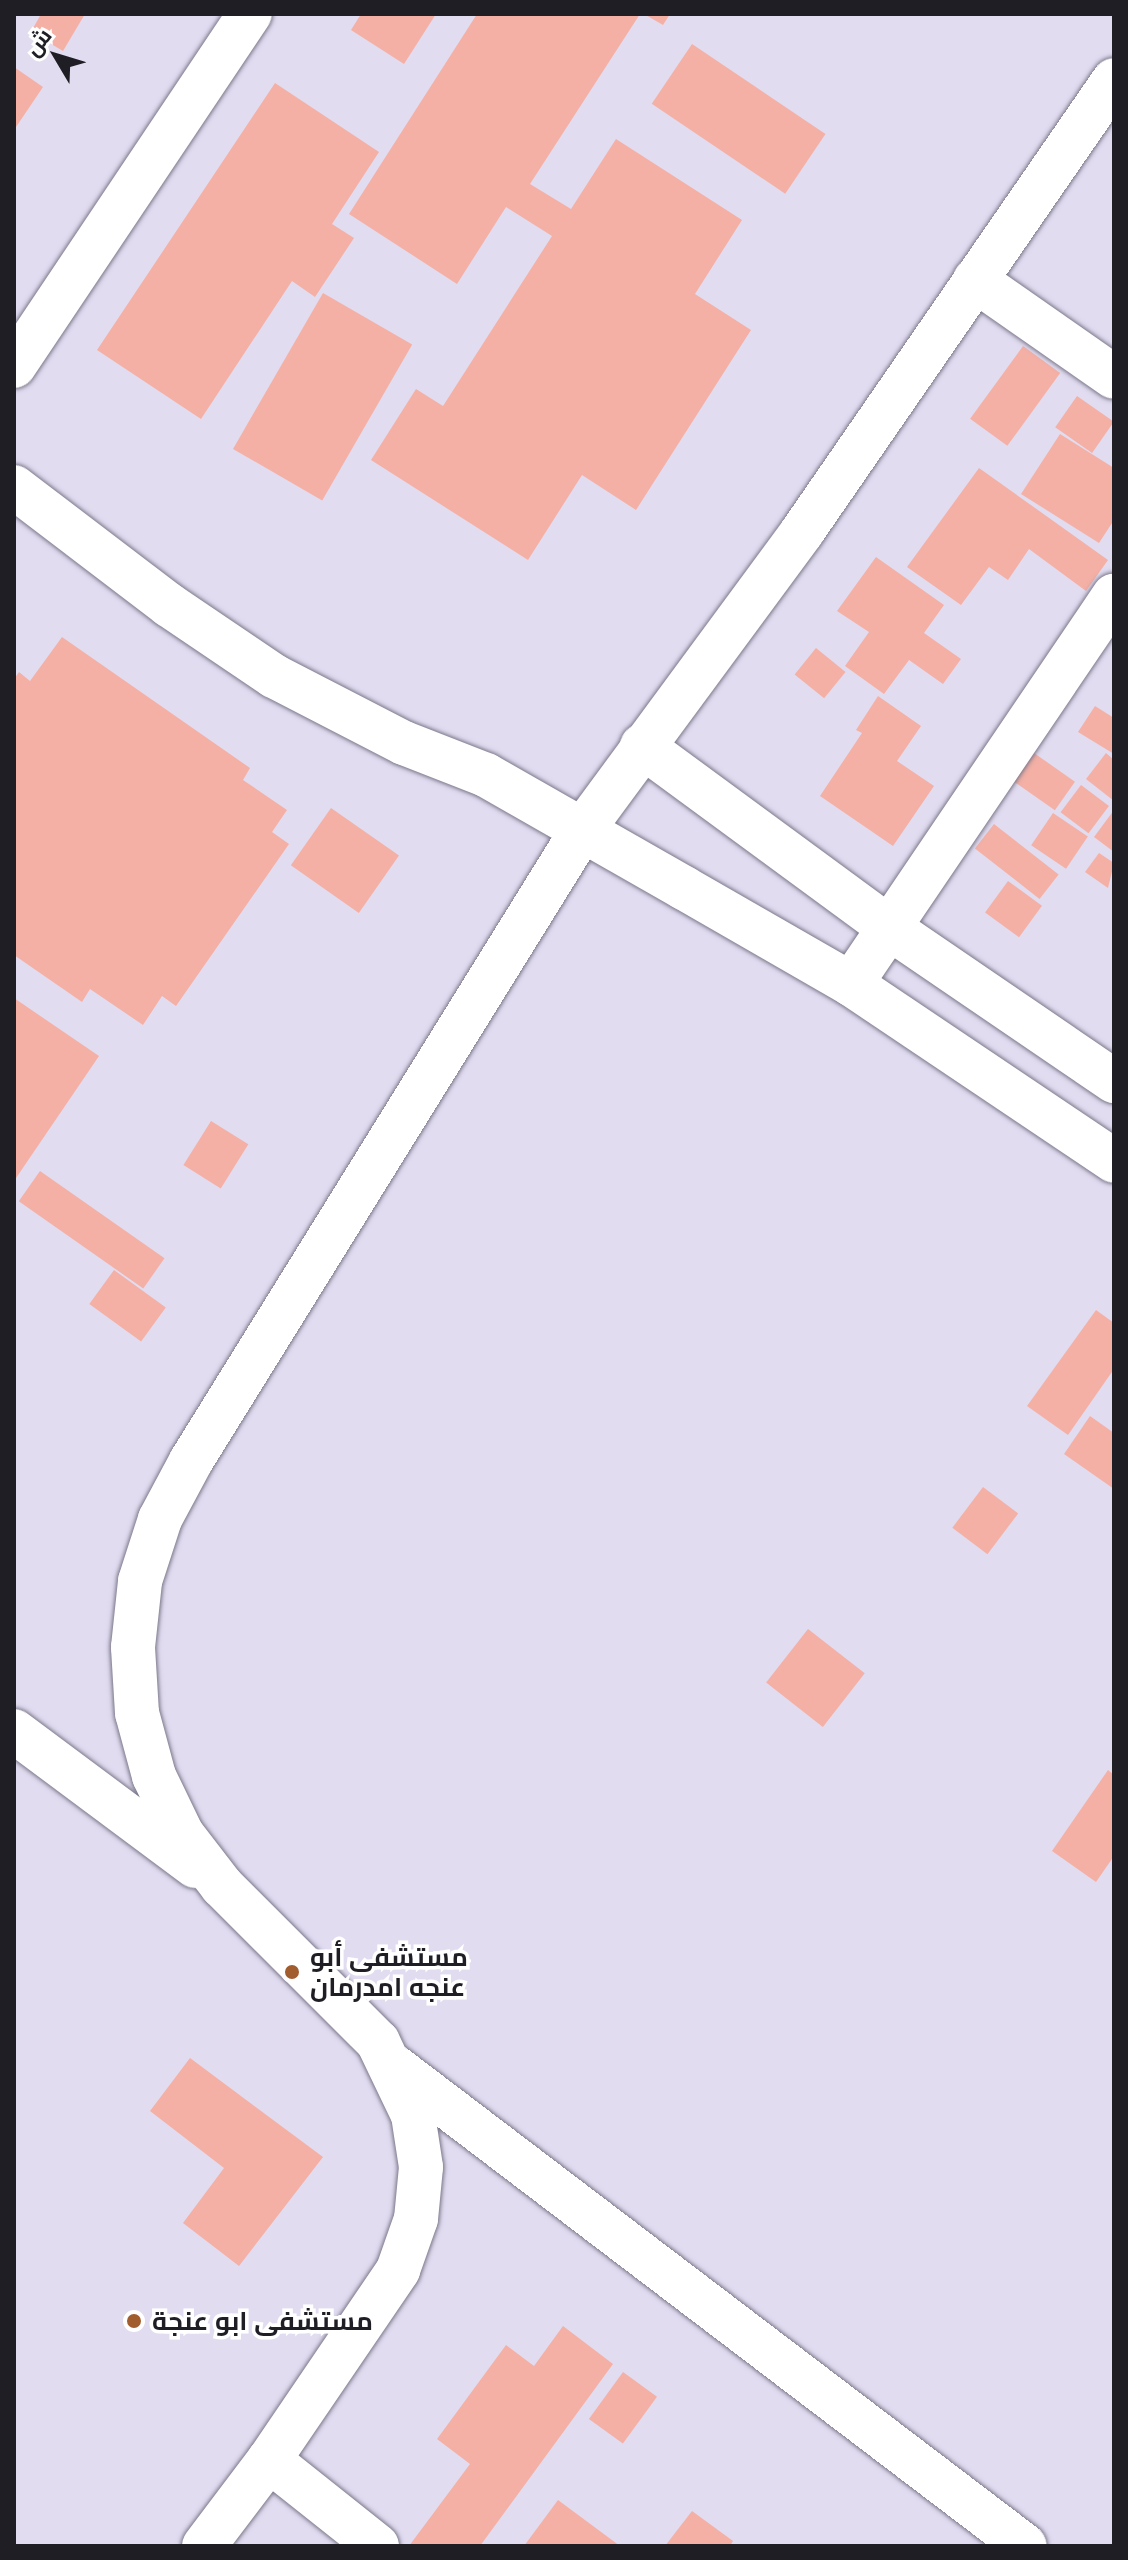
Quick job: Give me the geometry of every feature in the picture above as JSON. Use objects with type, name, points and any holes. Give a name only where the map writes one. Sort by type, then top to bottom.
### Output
[{"type":"street","points":[[14,366],[250,14]]},
{"type":"street","points":[[222,1886],[182,1834],[154,1776],[137,1713],[133,1647],[140,1581],[160,1519],[199,1448],[581,832],[802,532],[1114,80]]},
{"type":"street","points":[[975,280],[1114,377]]},
{"type":"street","points":[[14,487],[169,605],[274,676],[404,743],[486,775],[851,984],[1114,1161]]},
{"type":"street","points":[[851,984],[1114,596]]},
{"type":"street","points":[[642,746],[891,929],[1114,1081]]},
{"type":"street","points":[[14,1731],[222,1886],[360,2020],[393,2066],[413,2115],[421,2167],[416,2219],[398,2270],[269,2460],[204,2546]]},
{"type":"street","points":[[393,2066],[1025,2546]]},
{"type":"street","points":[[269,2460],[377,2546]]},
{"type":"building","points":[[41,14],[85,14],[63,51],[31,32]]},
{"type":"building","points":[[361,14],[436,14],[404,64],[351,30]]},
{"type":"building","points":[[477,14],[640,14],[530,184],[571,209],[616,139],[742,220],[695,294],[751,330],[636,510],[582,475],[528,560],[371,460],[416,389],[443,406],[552,236],[506,207],[457,284],[349,214]]},
{"type":"building","points":[[644,14],[670,14],[663,25]]},
{"type":"building","points":[[692,44],[825,134],[785,194],[652,104]]},
{"type":"building","points":[[14,67],[43,87],[14,130]]},
{"type":"building","points":[[275,83],[379,152],[332,224],[354,238],[315,297],[292,281],[201,419],[97,350]]},
{"type":"building","points":[[323,293],[412,344],[322,500],[233,449]]},
{"type":"building","points":[[1023,346],[1060,373],[1007,446],[970,419]]},
{"type":"building","points":[[1077,396],[1114,422],[1092,453],[1055,427]]},
{"type":"building","points":[[1060,434],[1114,468],[1114,520],[1099,543],[1021,494]]},
{"type":"building","points":[[979,468],[1108,560],[1086,591],[1029,549],[1008,580],[989,567],[961,605],[907,567]]},
{"type":"building","points":[[876,557],[944,605],[924,633],[961,659],[943,684],[909,660],[884,694],[845,666],[869,632],[837,611]]},
{"type":"building","points":[[62,637],[250,768],[243,780],[287,810],[272,832],[289,844],[176,1006],[162,996],[143,1025],[90,989],[82,1002],[14,955],[14,679],[19,672],[30,681]]},
{"type":"building","points":[[816,648],[846,672],[824,698],[795,674]]},
{"type":"building","points":[[878,696],[921,726],[897,761],[934,786],[893,846],[820,796],[862,733],[856,730]]},
{"type":"building","points":[[1095,706],[1114,718],[1114,754],[1078,732]]},
{"type":"building","points":[[1034,753],[1075,782],[1055,810],[1014,782]]},
{"type":"building","points":[[1106,753],[1114,760],[1114,801],[1086,779]]},
{"type":"building","points":[[1081,785],[1109,806],[1088,833],[1061,812]]},
{"type":"building","points":[[331,808],[399,856],[359,913],[291,865]]},
{"type":"building","points":[[1114,810],[1114,852],[1094,837]]},
{"type":"building","points":[[1053,813],[1088,836],[1066,869],[1031,845]]},
{"type":"building","points":[[994,824],[1059,874],[1040,899],[975,848]]},
{"type":"building","points":[[1099,853],[1114,863],[1108,888],[1085,872]]},
{"type":"building","points":[[1008,881],[1042,906],[1019,937],[985,913]]},
{"type":"building","points":[[14,998],[99,1056],[14,1181]]},
{"type":"building","points":[[211,1121],[248,1144],[221,1188],[183,1165]]},
{"type":"building","points":[[40,1171],[165,1258],[143,1288],[19,1201]]},
{"type":"building","points":[[114,1270],[166,1308],[141,1342],[89,1304]]},
{"type":"building","points":[[1096,1310],[1114,1323],[1114,1369],[1068,1435],[1027,1406]]},
{"type":"building","points":[[1090,1416],[1114,1433],[1114,1489],[1064,1454]]},
{"type":"building","points":[[983,1487],[1018,1513],[987,1554],[952,1528]]},
{"type":"building","points":[[808,1629],[865,1673],[823,1727],[766,1683]]},
{"type":"building","points":[[1108,1770],[1114,1775],[1114,1856],[1096,1882],[1052,1851]]},
{"type":"building","points":[[190,2058],[323,2157],[239,2266],[183,2223],[224,2168],[150,2111]]},
{"type":"building","points":[[563,2326],[613,2364],[480,2546],[409,2546],[470,2464],[437,2439],[506,2345],[534,2366]]},
{"type":"building","points":[[623,2372],[657,2397],[623,2444],[589,2419]]},
{"type":"building","points":[[558,2500],[620,2546],[524,2546]]},
{"type":"building","points":[[692,2511],[733,2541],[730,2546],[665,2546]]},
{"type":"place","name":"مستشفى أبو عنجه امدرمان","points":[[292,1972]]},
{"type":"place","name":"مستشفى ابو عنجة","points":[[134,2321]]}]
